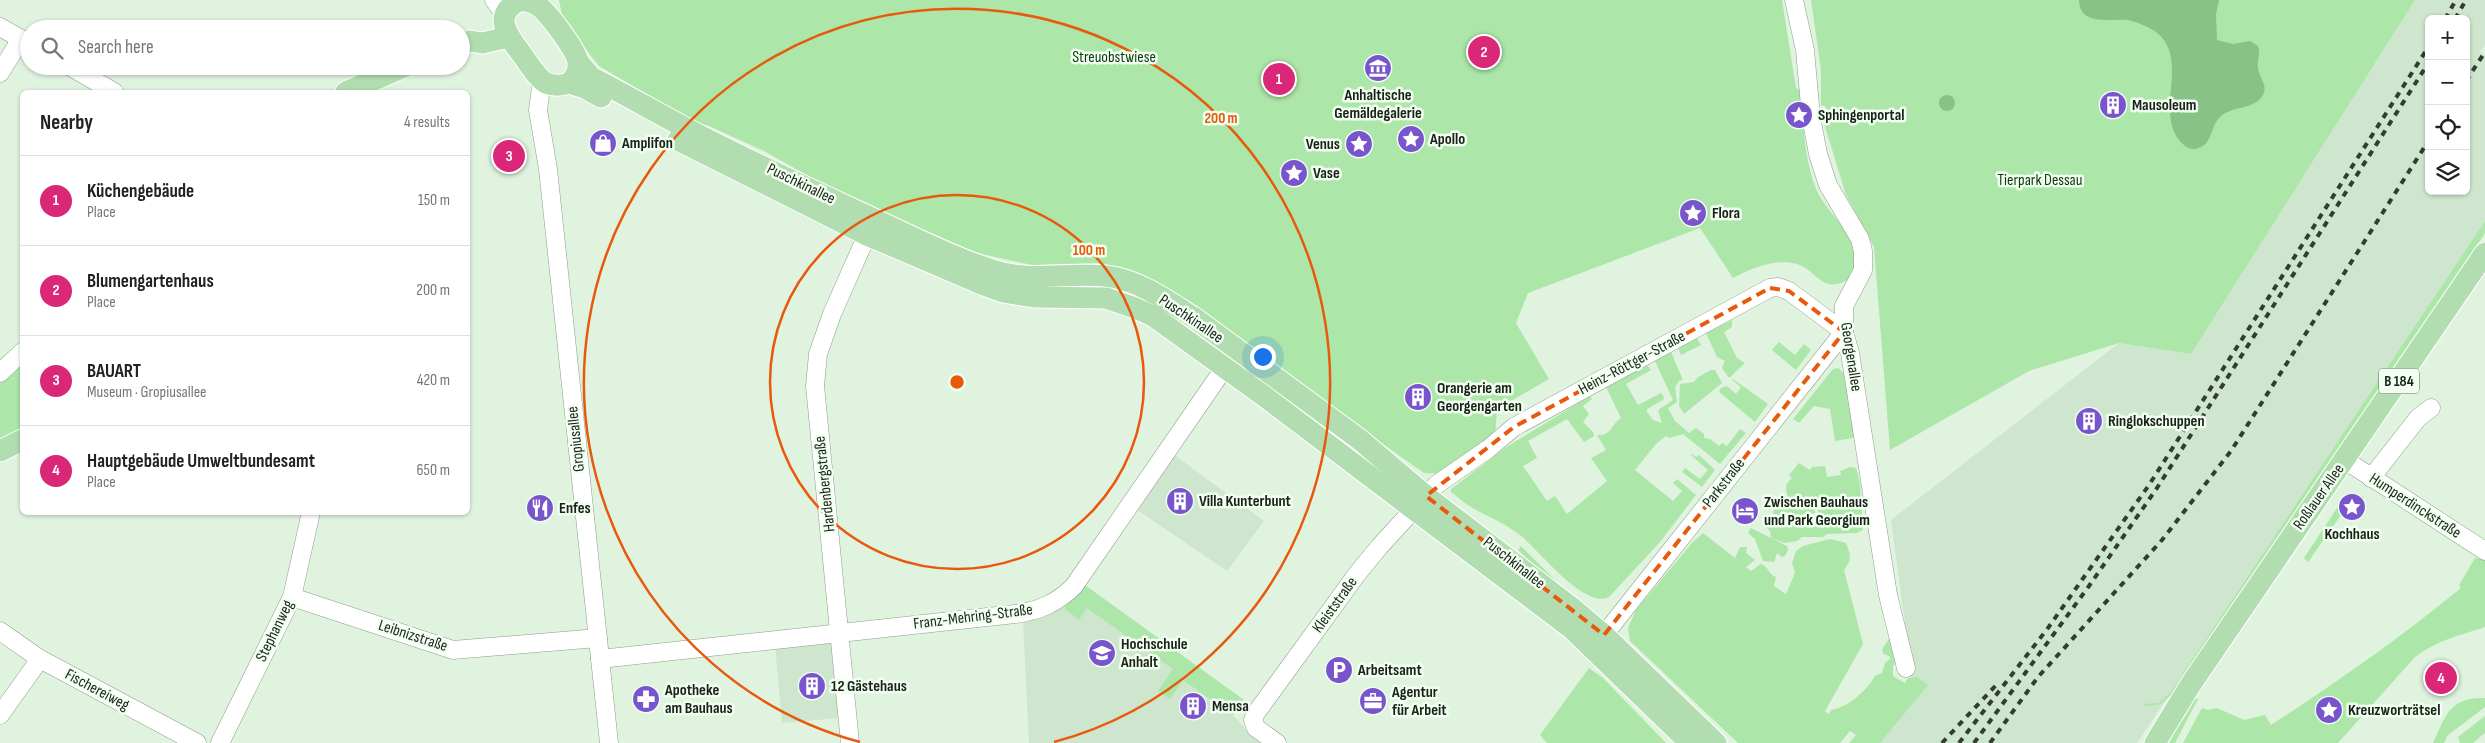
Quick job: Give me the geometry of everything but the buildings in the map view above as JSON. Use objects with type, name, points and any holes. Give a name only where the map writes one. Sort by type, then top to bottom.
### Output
[{"type":"main road","points":[[470,43],[482,43],[520,9],[556,83],[576,75],[578,62]]},
{"type":"main road","name":"Puschkinallee","points":[[520,9],[572,48],[578,62],[591,77],[704,137],[882,223],[978,265],[1008,275],[1104,276],[1124,280],[1146,289],[1192,317],[1329,418],[1421,502],[1572,629],[1690,743]]},
{"type":"main road","points":[[351,90],[385,75]]},
{"type":"main road","name":"Puschkinallee","points":[[556,83],[585,88],[712,158],[867,235],[1003,292],[1034,297],[1088,297],[1122,302],[1160,321],[1571,607],[1604,635],[1716,743]]},
{"type":"main road","name":"Roßlauer Allee","points":[[2155,743],[2186,690],[2485,253]]},
{"type":"main road","points":[[0,451],[20,441]]},
{"type":"street","name":"Georgenallee","points":[[1794,0],[1805,50],[1811,117],[1818,154],[1828,185],[1860,239],[1863,251],[1863,270],[1844,306],[1844,332],[1850,353],[1888,595],[1906,668]]},
{"type":"street","points":[[0,27],[20,38]]},
{"type":"street","points":[[0,73],[20,47]]},
{"type":"street","points":[[85,75],[111,90]]},
{"type":"street","name":"Gropiusallee","points":[[556,83],[538,110],[544,136],[609,743]]},
{"type":"street","name":"Hardenbergstraße","points":[[850,743],[815,386],[818,354],[832,314],[867,235]]},
{"type":"street","name":"Heinz-Röttger-Straße","points":[[1421,502],[1436,485],[1488,449],[1514,427],[1770,288],[1778,287],[1789,291],[1844,332]]},
{"type":"street","name":"Parkstraße","points":[[1604,635],[1844,332]]},
{"type":"street","points":[[0,373],[20,354]]},
{"type":"street","name":"Franz-Mehring-Straße","points":[[600,659],[1015,614],[1029,612],[1057,602],[1074,586],[1225,368]]},
{"type":"street","points":[[2371,478],[2418,418],[2431,408]]},
{"type":"street","name":"Humperdinckstraße","points":[[2345,460],[2485,551]]},
{"type":"street","name":"Kleiststraße","points":[[1277,743],[1256,728],[1253,720],[1256,712],[1357,574],[1421,502]]},
{"type":"street","name":"Stephanweg","points":[[220,743],[292,597],[310,515]]},
{"type":"street","name":"Leibnizstraße","points":[[292,597],[453,650],[598,638]]},
{"type":"street","name":"Fischereiweg","points":[[0,631],[40,659],[198,743]]},
{"type":"street","points":[[0,715],[40,659]]},
{"type":"highlighted area","points":[[1770,288],[1789,291],[1844,332],[1604,635],[1426,496],[1514,427]]},
{"type":"shaded area","points":[[2079,0],[2219,0],[2216,14],[2217,40],[2233,44],[2250,41],[2258,46],[2258,68],[2265,90],[2264,93],[2255,103],[2230,111],[2219,118],[2205,145],[2200,148],[2188,148],[2175,133],[2171,119],[2171,57],[2166,44],[2156,32],[2135,22],[2090,18],[2081,9]]},
{"type":"shaded area","points":[[2415,0],[2485,0],[2485,45],[2480,52],[2485,55],[2485,221],[2137,743],[1865,743],[1913,682],[1891,520],[2119,343],[2191,354]]},
{"type":"shaded area","points":[[1947,95],[1953,97],[1955,103],[1953,109],[1947,111],[1941,109],[1939,103],[1941,97]]},
{"type":"shaded area","points":[[1173,454],[1264,521],[1227,571],[1136,509]]},
{"type":"shaded area","name":"Hochschule Anhalt","points":[[1074,598],[1244,700],[1233,715],[1250,734],[1263,743],[1029,743],[1023,621],[1064,608]]},
{"type":"shaded area","points":[[833,638],[840,718],[782,723],[775,645]]},
{"type":"green space","name":"Streuobstwiese","points":[[559,0],[1782,0],[1796,88],[1800,90],[1805,140],[1812,177],[1820,197],[1854,245],[1856,254],[1855,266],[1852,277],[1834,284],[1827,284],[1804,267],[1789,262],[1764,265],[1733,278],[1700,228],[1528,293],[1516,323],[1549,379],[1497,409],[1495,439],[1445,474],[1424,473],[1146,277],[1121,267],[1096,263],[1032,265],[977,253],[837,192],[764,151],[709,126],[697,124],[599,66],[563,20]]},
{"type":"green space","name":"Tierpark Dessau","points":[[1811,0],[2415,0],[2191,354],[2119,343],[2029,371],[1890,450],[1874,247],[1846,195],[1823,120],[1828,113],[1826,107],[1821,105],[1821,70]]},
{"type":"green space","points":[[2485,221],[2485,233],[2438,306],[2172,694],[2161,704],[2147,706],[2143,704],[2159,703],[2170,693]]},
{"type":"green space","points":[[1732,320],[1732,327],[1724,332],[1737,358],[1745,363],[1729,378],[1722,368],[1725,361],[1717,357],[1706,333]]},
{"type":"green space","points":[[1697,338],[1701,345],[1681,355],[1678,348]]},
{"type":"green space","points":[[1779,342],[1795,355],[1804,344],[1811,350],[1796,370],[1772,350]]},
{"type":"green space","points":[[1671,352],[1683,380],[1679,381],[1675,387],[1677,402],[1668,408],[1675,421],[1689,433],[1696,428],[1704,434],[1704,438],[1710,439],[1719,446],[1722,443],[1727,446],[1740,429],[1746,433],[1720,464],[1683,434],[1669,438],[1666,436],[1656,444],[1635,470],[1673,501],[1682,491],[1673,483],[1677,479],[1696,495],[1660,542],[1609,597],[1599,599],[1575,587],[1520,535],[1473,508],[1451,492],[1451,489],[1508,446],[1590,396],[1592,399],[1583,406],[1589,414],[1583,422],[1593,432],[1594,436],[1584,442],[1567,419],[1528,441],[1537,458],[1523,466],[1547,501],[1555,496],[1567,514],[1607,481],[1591,458],[1606,450],[1597,435],[1609,432],[1621,418],[1606,387],[1647,365],[1651,370],[1626,384],[1638,405],[1661,393],[1664,397],[1663,400],[1647,409],[1647,412],[1653,420],[1662,423],[1658,410],[1673,400],[1655,361]]},
{"type":"green space","points":[[20,354],[20,441],[0,451],[0,373]]},
{"type":"green space","points":[[1838,368],[1848,377],[1857,433],[1853,438],[1835,441],[1830,409],[1814,406],[1799,423],[1793,419],[1833,369]]},
{"type":"green space","points":[[1711,370],[1715,370],[1722,383],[1684,414],[1679,406],[1680,384],[1694,382],[1698,377]]},
{"type":"green space","points":[[1733,379],[1768,404],[1755,422],[1719,392],[1721,388],[1727,386],[1736,394],[1741,387]]},
{"type":"green space","points":[[1692,454],[1696,457],[1699,455],[1715,470],[1702,487],[1682,472],[1685,468],[1700,479],[1708,470]]},
{"type":"green space","points":[[1799,463],[1810,470],[1812,467],[1825,466],[1827,477],[1841,475],[1840,471],[1850,467],[1856,468],[1860,483],[1863,530],[1857,533],[1827,534],[1823,537],[1802,537],[1797,541],[1784,543],[1771,538],[1770,531],[1765,525],[1770,519],[1776,523],[1813,517],[1818,516],[1818,510],[1852,504],[1848,501],[1825,504],[1824,497],[1817,498],[1818,504],[1808,507],[1788,497],[1786,486],[1792,478],[1789,475]]},
{"type":"green space","points":[[2347,493],[2364,497],[2363,499],[2355,495],[2308,562],[2304,558]]},
{"type":"green space","points":[[1781,501],[1787,501],[1802,510],[1814,508],[1815,513],[1790,517],[1773,514],[1774,509]]},
{"type":"green space","points":[[1751,528],[1787,546],[1788,550],[1785,556],[1782,557],[1777,553],[1774,562],[1763,561],[1755,539],[1748,533]]},
{"type":"green space","points":[[1703,533],[1735,558],[1740,547],[1747,547],[1746,553],[1755,560],[1746,567],[1751,571],[1761,564],[1764,565],[1776,577],[1774,586],[1786,594],[1795,573],[1792,563],[1796,551],[1803,546],[1830,539],[1846,543],[1850,557],[1844,570],[1863,644],[1825,711],[1829,714],[1831,710],[1850,702],[1862,693],[1875,676],[1882,673],[1885,663],[1890,659],[1889,656],[1883,654],[1882,649],[1893,633],[1899,658],[1893,666],[1893,676],[1905,683],[1908,678],[1917,677],[1928,685],[1880,743],[1849,743],[1856,735],[1850,731],[1840,743],[1738,743],[1630,641],[1628,628],[1636,610],[1692,543]]},
{"type":"green space","points":[[1521,546],[1558,583],[1580,601],[1579,603],[1556,586],[1518,550]]},
{"type":"green space","points":[[2475,558],[2485,560],[2485,627],[2440,643],[2415,657],[2338,743],[2183,743],[2202,708],[2208,710],[2217,708],[2244,720],[2265,715],[2271,725],[2368,659],[2461,588],[2459,585]]},
{"type":"green space","points":[[1085,585],[1244,700],[1233,715],[1183,680],[1170,699],[1158,691],[1173,669],[1087,608],[1079,620],[1064,608]]},
{"type":"green space","points":[[1589,668],[1603,678],[1666,743],[1547,743],[1540,735]]},
{"type":"green space","points":[[2193,698],[2198,699],[2175,743],[2169,743]]},
{"type":"green space","points":[[2473,698],[2485,698],[2485,707],[2447,736],[2444,743],[2433,743],[2446,716],[2457,704]]},
{"type":"green space","points":[[2485,716],[2485,733],[2473,743],[2460,743],[2458,737]]},
{"type":"railway","points":[[2447,15],[2456,0]]},
{"type":"railway","points":[[2457,15],[2466,0]]},
{"type":"railway","points":[[1959,743],[2048,628],[2149,485],[2425,52]]},
{"type":"railway","points":[[2470,75],[2485,52]]},
{"type":"railway","points":[[1974,743],[2089,586],[2157,488],[2425,68]]},
{"type":"railway","points":[[1990,743],[2038,677],[2162,540],[2231,451],[2425,146]]},
{"type":"railway","points":[[1942,743],[1999,682]]},
{"type":"place","name":"Blumengartenhaus","points":[[1484,52]]},
{"type":"place","name":"Anhaltische Gemäldegalerie","points":[[1378,68]]},
{"type":"place","name":"Küchengebäude","points":[[1279,79]]},
{"type":"place","name":"Mausoleum","points":[[2113,105]]},
{"type":"place","name":"Sphingenportal","points":[[1799,115]]},
{"type":"place","name":"Apollo","points":[[1411,139]]},
{"type":"place","name":"Amplifon","points":[[603,143]]},
{"type":"place","name":"Venus","points":[[1359,144]]},
{"type":"place","name":"BAUART","points":[[509,156]]},
{"type":"place","name":"Vase","points":[[1294,173]]},
{"type":"place","name":"Flora","points":[[1693,213]]},
{"type":"place","name":"Orangerie am Georgengarten","points":[[1418,397]]},
{"type":"place","name":"Ringlokschuppen","points":[[2089,421]]},
{"type":"place","name":"Villa Kunterbunt","points":[[1180,501]]},
{"type":"place","name":"Kochhaus","points":[[2352,507]]},
{"type":"place","name":"Enfes","points":[[540,508]]},
{"type":"place","name":"Zwischen Bauhaus und Park Georgium","points":[[1745,511]]},
{"type":"place","name":"Hochschule Anhalt","points":[[1102,653]]},
{"type":"place","name":"Arbeitsamt","points":[[1339,670]]},
{"type":"place","name":"Hauptgebäude Umweltbundesamt","points":[[2441,678]]},
{"type":"place","name":"12 Gästehaus","points":[[812,686]]},
{"type":"place","name":"Apotheke am Bauhaus","points":[[646,699]]},
{"type":"place","name":"Agentur für Arbeit","points":[[1373,701]]},
{"type":"place","name":"Mensa","points":[[1193,706]]},
{"type":"place","name":"Kreuzworträtsel","points":[[2329,710]]}]
